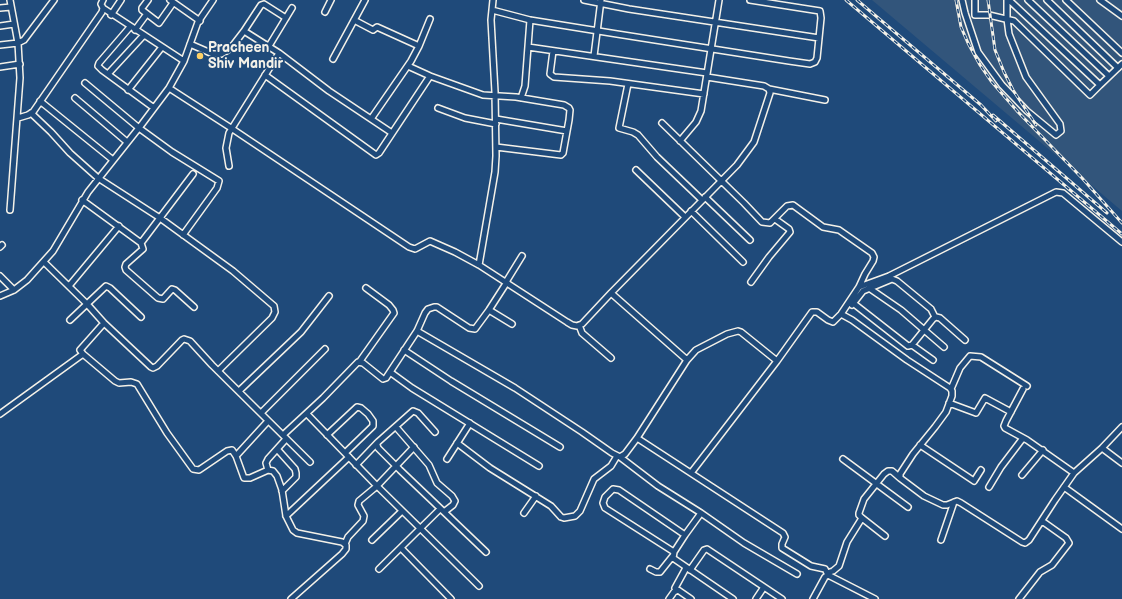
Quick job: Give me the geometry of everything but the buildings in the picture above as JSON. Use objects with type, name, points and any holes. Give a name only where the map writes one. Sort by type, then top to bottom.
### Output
[{"type":"street","points":[[0,45],[18,43],[26,37],[54,0]]},
{"type":"street","points":[[18,118],[31,113],[40,101],[102,12],[103,8],[101,4],[103,0]]},
{"type":"street","points":[[112,15],[121,0]]},
{"type":"street","points":[[148,0],[142,10],[146,15],[159,23],[172,1],[200,21]]},
{"type":"street","points":[[0,296],[14,290],[27,280],[44,262],[60,240],[82,200],[139,128],[168,88],[184,61],[200,21],[213,0]]},
{"type":"street","points":[[325,12],[331,0]]},
{"type":"street","points":[[332,59],[365,0]]},
{"type":"street","points":[[479,265],[495,172],[496,121],[492,35],[493,0]]},
{"type":"street","points":[[584,0],[601,2],[630,9],[819,38]]},
{"type":"street","points":[[680,141],[693,127],[699,117],[719,0]]},
{"type":"street","points":[[492,10],[530,20],[711,49],[813,64],[816,61],[821,18],[820,11],[750,0]]},
{"type":"street","points":[[962,0],[978,52],[1002,85],[1027,111],[1056,135],[1061,131],[1060,124],[1026,77],[1009,34],[1007,19],[1008,0]]},
{"type":"street","points":[[975,0],[975,15],[1014,21],[1090,95],[1120,66],[1047,0]]},
{"type":"street","points":[[1008,0],[1100,85]]},
{"type":"street","points":[[1028,0],[1109,76]]},
{"type":"street","points":[[1066,0],[1122,54]]},
{"type":"street","points":[[1100,0],[1122,16]]},
{"type":"street","points":[[0,8],[12,2],[20,64],[18,118],[10,210]]},
{"type":"street","points":[[594,56],[601,2]]},
{"type":"street","points":[[190,44],[213,54],[221,54],[234,44],[261,5],[264,4],[286,18]]},
{"type":"street","points":[[103,8],[143,36],[184,61]]},
{"type":"street","points":[[269,46],[292,8]]},
{"type":"street","points":[[135,30],[146,15]]},
{"type":"street","points":[[371,119],[408,66],[419,46],[430,19]]},
{"type":"street","points":[[354,20],[374,30],[377,27],[419,46]]},
{"type":"street","points":[[521,98],[525,86],[530,20]]},
{"type":"street","points":[[0,26],[14,24]]},
{"type":"street","points":[[130,27],[98,64],[99,67],[128,90],[154,108]]},
{"type":"street","points":[[244,31],[269,46],[329,91],[392,133]]},
{"type":"street","points":[[108,74],[143,36]]},
{"type":"street","points":[[128,90],[162,47]]},
{"type":"street","points":[[528,47],[594,56],[707,75],[825,100]]},
{"type":"street","points":[[553,51],[550,70],[552,76],[704,94]]},
{"type":"street","points":[[229,166],[226,140],[231,128],[279,53]]},
{"type":"street","points":[[0,67],[20,64]]},
{"type":"street","points":[[408,66],[430,76],[479,93],[567,106],[570,110],[563,153],[560,156],[496,147]]},
{"type":"street","points":[[265,75],[376,155],[379,153],[430,76]]},
{"type":"street","points":[[85,83],[139,128],[172,152],[219,182],[217,188],[183,234]]},
{"type":"street","points":[[628,84],[619,128],[638,135],[664,164],[750,240]]},
{"type":"street","points":[[168,88],[231,128],[409,247],[416,249],[427,242],[433,242],[479,265],[572,325],[579,325],[737,165],[754,142],[770,93],[769,89]]},
{"type":"street","points":[[75,98],[127,142]]},
{"type":"street","points":[[40,101],[113,160]]},
{"type":"street","points":[[438,108],[465,118],[567,131]]},
{"type":"street","points":[[31,113],[70,153],[98,178],[183,234],[272,303],[276,309],[272,318],[218,371]]},
{"type":"street","points":[[662,123],[762,222],[770,223],[787,206],[793,205],[823,226],[841,231],[872,253],[874,257],[859,287],[842,312],[833,322],[815,312],[810,313],[777,361],[690,473]]},
{"type":"street","points":[[636,170],[685,217]]},
{"type":"street","points":[[141,243],[193,174]]},
{"type":"street","points":[[859,287],[888,276],[1056,192],[1063,193],[1122,242]]},
{"type":"street","points":[[82,200],[141,243],[142,249],[126,264],[126,270],[158,298],[163,298],[172,289],[194,307]]},
{"type":"street","points":[[692,211],[743,262]]},
{"type":"street","points":[[751,282],[790,232],[789,229],[775,219]]},
{"type":"street","points":[[69,286],[119,226]]},
{"type":"street","points":[[360,362],[367,365],[383,379],[386,378],[417,331],[425,313],[431,308],[437,307],[472,329],[475,329],[478,327],[489,310],[522,256]]},
{"type":"street","points":[[44,262],[87,304],[104,323],[151,367],[153,368],[157,366],[184,339],[190,342],[310,462]]},
{"type":"street","points":[[0,276],[14,290]]},
{"type":"street","points":[[842,312],[853,303],[861,293],[869,288],[888,280],[894,280],[931,309],[935,317],[940,318],[965,340]]},
{"type":"street","points":[[70,320],[104,287],[107,286],[141,317]]},
{"type":"street","points":[[268,470],[266,463],[277,450],[285,437],[355,363],[360,362],[394,312],[389,305],[366,288]]},
{"type":"street","points":[[869,288],[896,306],[944,346]]},
{"type":"street","points":[[611,293],[686,360]]},
{"type":"street","points":[[238,391],[301,332],[329,296]]},
{"type":"street","points":[[853,303],[908,346],[912,345],[933,360]]},
{"type":"street","points":[[489,310],[512,324]]},
{"type":"street","points":[[842,312],[907,360],[951,389]]},
{"type":"street","points":[[912,345],[935,317]]},
{"type":"street","points":[[104,323],[80,350],[117,382],[131,382],[137,384],[186,460],[195,470],[202,469],[228,450],[232,450],[236,456],[242,474],[246,479],[268,470],[273,471],[277,476],[282,491],[286,516],[292,529],[297,533],[329,539],[345,544]]},
{"type":"street","points":[[579,325],[582,333],[611,358]]},
{"type":"street","points":[[417,331],[515,388],[577,428],[648,479],[744,543],[797,574]]},
{"type":"street","points":[[457,443],[490,468],[553,508],[562,518],[575,516],[582,509],[594,478],[611,466],[618,456],[625,454],[686,360],[692,354],[727,334],[738,331],[777,361]]},
{"type":"street","points":[[261,414],[326,349]]},
{"type":"street","points":[[404,350],[451,381],[560,447]]},
{"type":"street","points":[[0,414],[83,354]]},
{"type":"street","points":[[900,478],[900,474],[904,467],[946,412],[953,393],[951,389],[960,368],[970,356],[981,357],[1025,387],[1004,424],[1005,428],[1043,450],[1074,473]]},
{"type":"street","points":[[390,372],[412,388],[539,466]]},
{"type":"street","points":[[949,403],[976,413],[985,398],[1011,412]]},
{"type":"street","points":[[286,516],[347,455],[373,426],[373,421],[368,414],[361,408],[357,407],[327,435]]},
{"type":"street","points":[[356,465],[410,413],[414,411],[418,413],[435,432]]},
{"type":"street","points":[[306,414],[479,586]]},
{"type":"street","points":[[236,456],[268,421]]},
{"type":"street","points":[[447,459],[470,423]]},
{"type":"street","points":[[379,569],[421,528],[442,510],[452,505],[455,500],[437,483],[429,465],[396,427]]},
{"type":"street","points":[[885,536],[859,514],[864,499],[884,474],[888,471],[892,471],[918,492],[937,502],[947,505],[957,502],[964,505],[1025,543],[1029,540],[1074,473],[1102,448],[1122,427]]},
{"type":"street","points":[[636,438],[783,533],[785,537],[782,546],[784,550],[808,565],[823,568],[827,574],[875,599]]},
{"type":"street","points":[[989,487],[1001,467],[1023,438]]},
{"type":"street","points":[[377,445],[378,448],[396,466],[486,552]]},
{"type":"street","points":[[920,445],[974,481],[981,470]]},
{"type":"street","points":[[292,599],[345,551],[347,547],[345,544],[351,534],[363,521],[364,516],[358,505],[359,501],[377,486],[414,447]]},
{"type":"street","points":[[1102,448],[1122,463]]},
{"type":"street","points":[[277,450],[295,469],[296,473],[296,477],[282,491]]},
{"type":"street","points":[[1022,475],[1043,450]]},
{"type":"street","points":[[844,459],[908,507]]},
{"type":"street","points":[[1064,487],[1122,529]]},
{"type":"street","points":[[685,535],[619,490],[613,489],[605,497],[603,503],[605,508],[673,555],[688,569],[734,599]]},
{"type":"street","points":[[524,513],[536,496]]},
{"type":"street","points":[[941,540],[954,502]]},
{"type":"street","points":[[372,540],[402,511]]},
{"type":"street","points":[[650,569],[660,572],[701,513]]},
{"type":"street","points":[[813,599],[827,574],[839,566],[847,542],[862,518]]},
{"type":"street","points":[[1019,599],[1040,572],[1052,565],[1069,544],[1066,538],[1042,521]]},
{"type":"street","points":[[401,548],[451,599]]},
{"type":"street","points":[[675,588],[688,569],[702,552],[707,549],[782,599]]},
{"type":"street","points":[[756,599],[764,587]]},
{"type":"street","points":[[669,599],[674,592],[678,590],[691,599]]},
{"type":"shaded area","points":[[872,0],[1122,0],[1122,211]]},
{"type":"railway","points":[[846,0],[1122,234]]},
{"type":"railway","points":[[857,0],[981,105],[996,121]]},
{"type":"railway","points":[[956,0],[961,27],[980,65],[991,81],[1122,223]]},
{"type":"railway","points":[[988,0],[995,50],[1013,90],[1036,125]]},
{"type":"railway","points":[[993,115],[1107,213]]},
{"type":"place","name":"Pracheen Shiv Mandir","points":[[200,56]]}]
